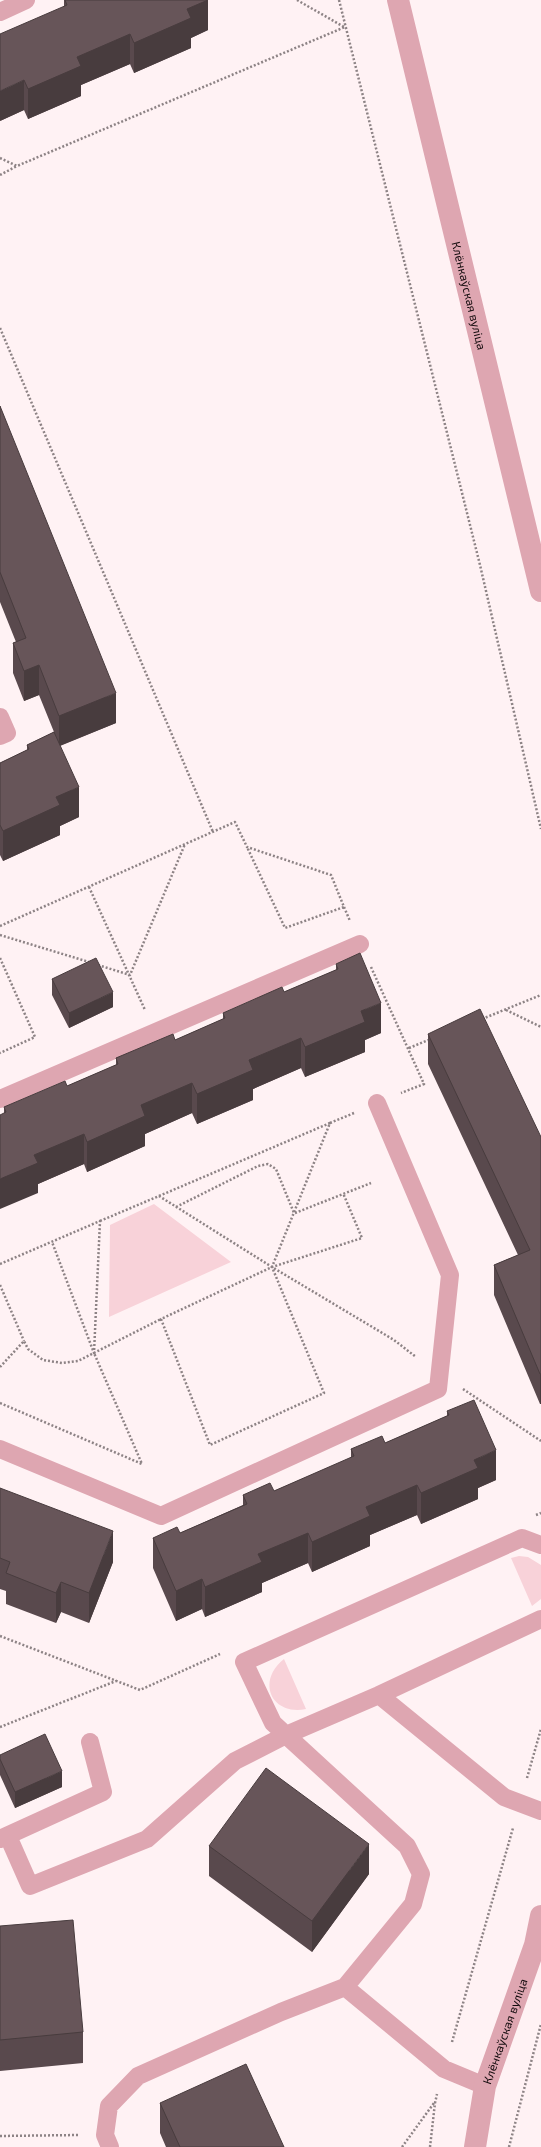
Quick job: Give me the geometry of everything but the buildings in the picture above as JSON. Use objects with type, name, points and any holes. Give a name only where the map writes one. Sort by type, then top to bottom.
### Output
[{"type":"street","name":"Клёнкаўская вуліца","points":[[398,0],[541,591]]},
{"type":"street","name":"Клёнкаўская вуліца","points":[[476,2147],[485,2086],[538,1946],[541,1916]]},
{"type":"lane","points":[[0,12],[26,0]]},
{"type":"lane","points":[[0,718],[6,733],[0,736]]},
{"type":"lane","points":[[0,1099],[360,944]]},
{"type":"lane","points":[[0,1449],[161,1516],[438,1389],[450,1275],[377,1103]]},
{"type":"lane","points":[[107,2141],[110,2106],[138,2076],[281,2012],[345,1987],[413,1904],[421,1874],[407,1846],[273,1723],[244,1662],[522,1538],[541,1545]]},
{"type":"lane","points":[[90,1742],[103,1792],[4,1837],[30,1886],[147,1839],[234,1761],[286,1735],[379,1696],[541,1619]]},
{"type":"lane","points":[[379,1696],[504,1797],[541,1811]]},
{"type":"lane","points":[[345,1987],[444,2069],[485,2086]]},
{"type":"path","points":[[297,0],[345,27]]},
{"type":"path","points":[[339,0],[480,565],[541,829]]},
{"type":"path","points":[[0,175],[17,166],[345,27]]},
{"type":"path","points":[[0,158],[17,166]]},
{"type":"path","points":[[0,328],[213,832]]},
{"type":"path","points":[[0,926],[235,822],[285,928],[344,907]]},
{"type":"path","points":[[130,975],[185,844]]},
{"type":"path","points":[[247,847],[331,875],[360,944],[409,1048],[424,1084],[377,1103]]},
{"type":"path","points":[[88,887],[130,975],[155,1032]]},
{"type":"path","points":[[0,935],[130,975]]},
{"type":"path","points":[[0,958],[35,1037],[0,1053]]},
{"type":"path","points":[[476,1021],[541,995]]},
{"type":"path","points":[[505,1009],[541,1027]]},
{"type":"path","points":[[409,1048],[438,1036]]},
{"type":"path","points":[[0,1264],[330,1123],[272,1267],[324,1393],[210,1445],[161,1320]]},
{"type":"path","points":[[176,1207],[258,1166],[268,1164],[276,1169],[294,1213]]},
{"type":"path","points":[[294,1213],[371,1183]]},
{"type":"path","points":[[0,1286],[28,1349],[35,1355],[52,1363],[78,1361],[272,1267],[362,1238],[344,1193]]},
{"type":"path","points":[[159,1196],[272,1267],[394,1340],[439,1374],[541,1440]]},
{"type":"path","points":[[94,1353],[100,1221]]},
{"type":"path","points":[[0,1403],[142,1464],[94,1353],[52,1242]]},
{"type":"path","points":[[0,1367],[24,1341]]},
{"type":"path","points":[[534,1516],[541,1513]]},
{"type":"path","points":[[0,1636],[140,1690],[227,1651]]},
{"type":"path","points":[[0,1727],[116,1681]]},
{"type":"path","points":[[526,1782],[541,1729]]},
{"type":"path","points":[[450,2047],[515,1823]]},
{"type":"path","points":[[509,2147],[541,2024]]},
{"type":"path","points":[[430,2147],[438,2090]]},
{"type":"path","points":[[402,2147],[435,2103]]},
{"type":"path","points":[[0,2136],[107,2141]]},
{"type":"shaded area","points":[[154,1204],[231,1262],[109,1317],[110,1225]]},
{"type":"shaded area","points":[[519,1556],[528,1557],[541,1565],[541,1599],[532,1606],[511,1558]]},
{"type":"shaded area","points":[[284,1659],[306,1709],[294,1710],[284,1707],[276,1702],[271,1695],[269,1686],[271,1677],[275,1668]]}]
